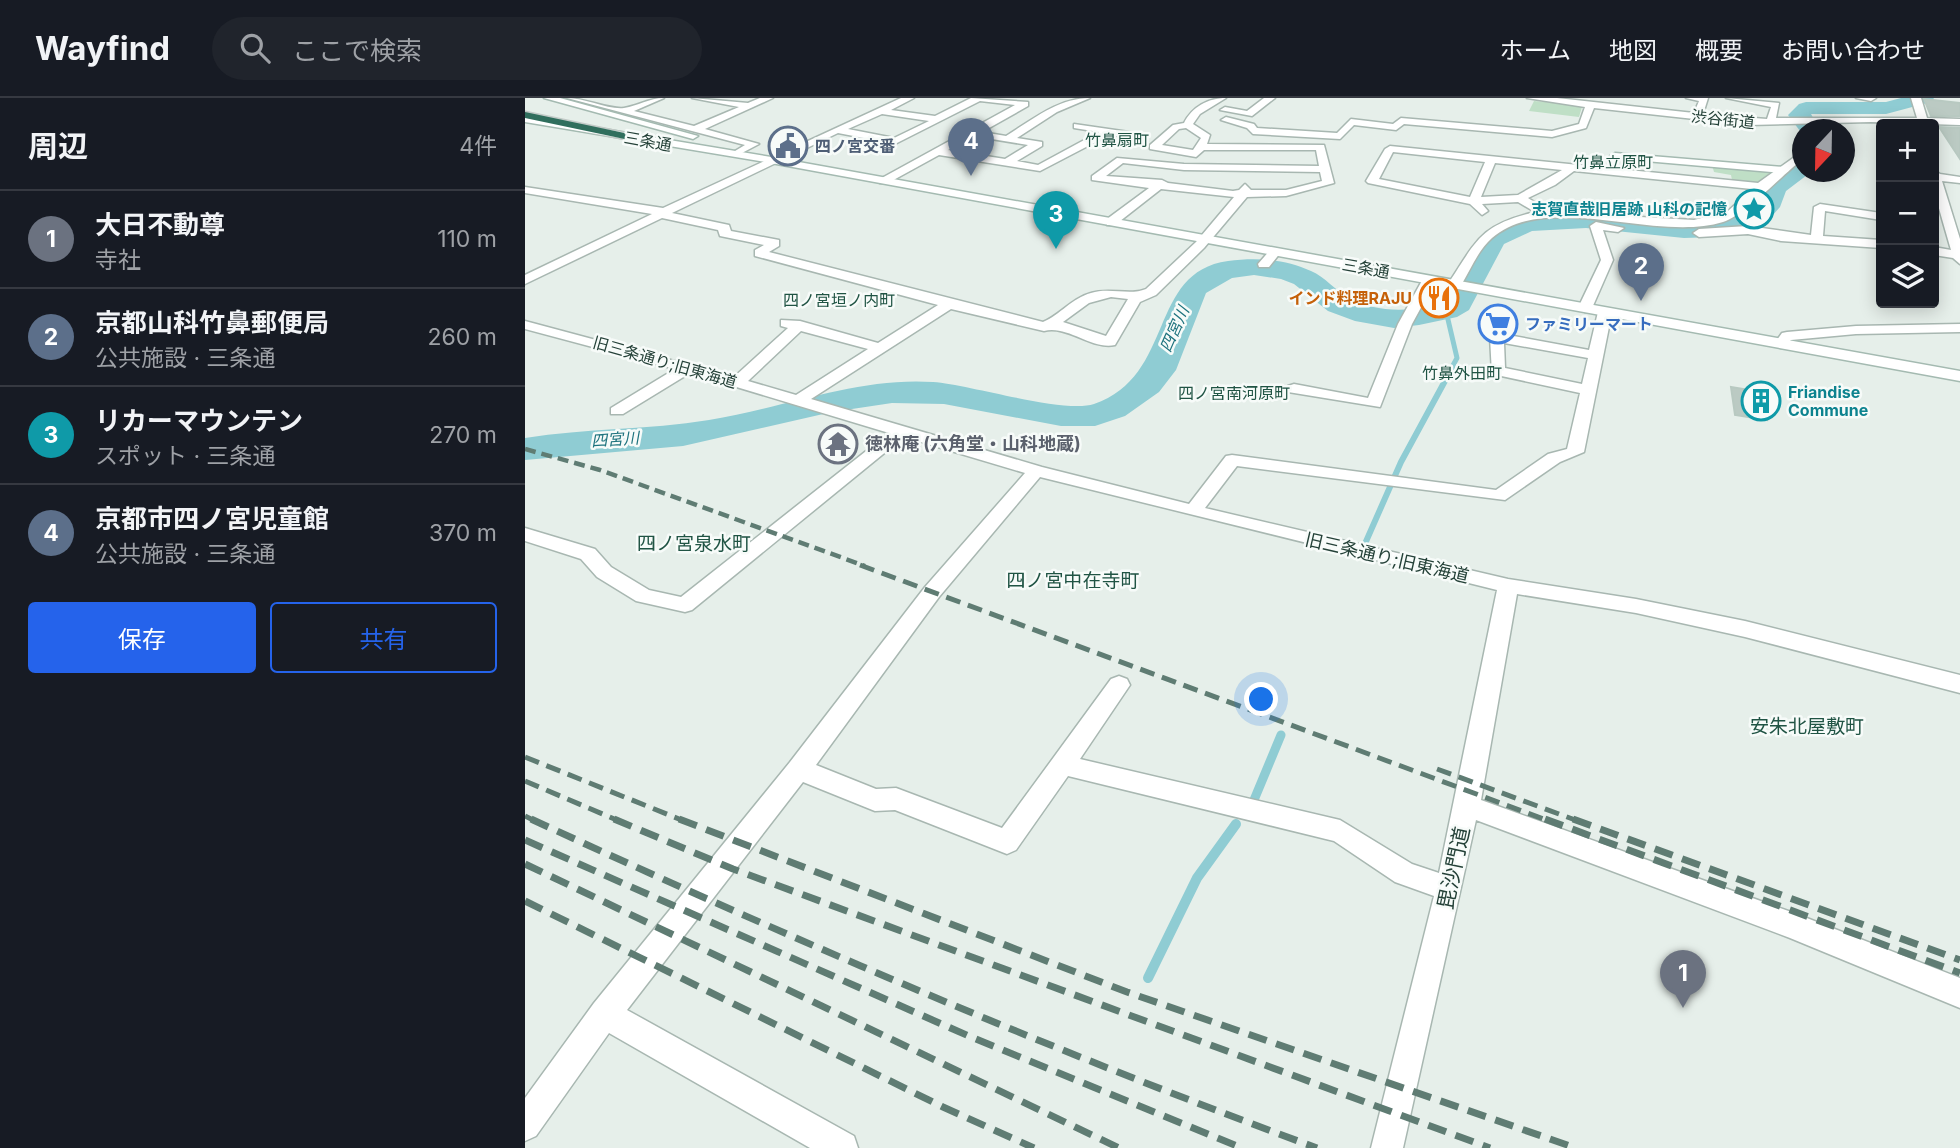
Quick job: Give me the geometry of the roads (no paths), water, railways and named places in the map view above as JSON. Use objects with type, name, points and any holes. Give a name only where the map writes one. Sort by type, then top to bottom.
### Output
[{"type":"street","name":"三条通","points":[[549,98],[771,160]]},
{"type":"street","points":[[525,106],[608,128],[744,152],[754,144],[572,98]]},
{"type":"street","points":[[624,111],[659,98]]},
{"type":"street","points":[[697,98],[749,106]]},
{"type":"street","points":[[693,130],[768,98]]},
{"type":"street","points":[[525,280],[771,160],[909,98]]},
{"type":"street","points":[[935,120],[979,98],[1019,102],[1053,110]]},
{"type":"street","points":[[1008,139],[1053,110],[1085,98]]},
{"type":"street","points":[[1188,125],[1194,113],[1221,98]]},
{"type":"street","points":[[1204,108],[1249,114],[1270,98]]},
{"type":"street","name":"渋谷街道","points":[[1532,98],[1590,104],[1615,103],[1661,113],[1793,127],[1816,121],[1876,122]]},
{"type":"street","points":[[1659,127],[1667,98]]},
{"type":"street","points":[[1691,98],[1704,99],[1698,116]]},
{"type":"street","points":[[1731,98],[1776,105],[1770,120],[1775,123]]},
{"type":"street","points":[[1861,98],[1871,98]]},
{"type":"street","points":[[1916,98],[1922,119]]},
{"type":"street","points":[[884,181],[971,133],[1019,102]]},
{"type":"street","points":[[1226,120],[1251,126],[1253,131],[1290,134],[1340,136],[1352,122],[1396,127],[1401,121],[1552,134],[1583,126],[1590,104]]},
{"type":"street","points":[[838,130],[895,141],[939,120],[882,111]]},
{"type":"street","name":"三条通","points":[[525,117],[1960,376]]},
{"type":"street","name":"渋谷街道","points":[[1939,122],[1960,122]]},
{"type":"street","points":[[1111,222],[1158,186],[1184,167],[1199,150],[1206,137],[1188,125],[1176,127],[1154,147],[1199,150],[1320,147],[1325,169],[1328,183],[1286,193],[1201,192],[1158,186],[1096,178],[1121,160],[1184,167],[1325,169]]},
{"type":"street","points":[[1077,126],[1131,133],[1126,136]]},
{"type":"street","points":[[938,152],[1040,168],[1109,131]]},
{"type":"street","points":[[971,133],[1038,144],[1007,163]]},
{"type":"street","points":[[1411,136],[1399,135],[1372,181],[1422,188],[1474,201],[1520,198],[1570,169]]},
{"type":"street","points":[[1435,166],[1448,140]]},
{"type":"street","points":[[1390,149],[1761,187]]},
{"type":"street","points":[[1026,151],[1063,156]]},
{"type":"street","points":[[1615,156],[1783,170]]},
{"type":"street","points":[[1474,201],[1491,160]]},
{"type":"street","points":[[1456,285],[1488,235],[1515,221],[1547,215],[1692,225],[1716,220],[1745,207],[1761,187],[1792,163]]},
{"type":"street","points":[[1053,323],[1110,342],[1135,299],[1151,292],[1206,239],[1245,192],[1244,167]]},
{"type":"street","points":[[1939,176],[1960,180]]},
{"type":"street","points":[[1422,188],[1429,177]]},
{"type":"street","points":[[1936,182],[1959,256],[1939,252]]},
{"type":"street","points":[[525,190],[662,213],[725,228],[724,233],[775,243],[759,253],[1044,327],[1091,295],[1108,292],[1140,296]]},
{"type":"street","points":[[1520,198],[1547,215]]},
{"type":"street","points":[[1474,201],[1480,210],[1488,214],[1515,221]]},
{"type":"street","points":[[1817,240],[1820,206],[1876,215]]},
{"type":"street","points":[[1585,308],[1607,260],[1596,226],[1688,234],[1748,230],[1817,240],[1876,244]]},
{"type":"street","points":[[1264,264],[1275,252]]},
{"type":"street","points":[[1294,389],[1374,404],[1408,318],[1429,280]]},
{"type":"street","points":[[807,404],[877,347],[949,304]]},
{"type":"street","points":[[1193,511],[1232,460],[1499,496],[1554,458],[1575,452],[1589,390],[1593,355],[1605,312]]},
{"type":"street","points":[[737,382],[793,324],[877,347]]},
{"type":"street","name":"旧三条通り;旧東海道","points":[[525,325],[688,368],[1036,471],[1193,511],[1508,586],[1636,606],[1731,626],[1847,653],[1960,684]]},
{"type":"street","points":[[1781,344],[1787,336],[1856,330],[1960,328]]},
{"type":"street","points":[[1589,390],[1497,371],[1497,337],[1593,355]]},
{"type":"street","points":[[617,411],[688,368]]},
{"type":"street","points":[[525,534],[588,554],[604,572],[643,596],[685,605],[900,432]]},
{"type":"street","points":[[525,1125],[605,1014],[799,769],[933,592],[1036,471]]},
{"type":"street","name":"毘沙門道","points":[[1387,1148],[1450,888],[1486,723],[1508,586]]},
{"type":"street","points":[[799,769],[875,800],[896,799],[1007,842],[1119,685]]},
{"type":"street","points":[[1062,765],[1340,831],[1404,873],[1450,888]]},
{"type":"street","points":[[1468,806],[1794,926],[1960,993]]},
{"type":"street","points":[[605,1014],[842,1148]]},
{"type":"waterway","name":"四宮川","points":[[1801,119],[1798,115],[1806,108],[1886,108],[1924,98]]},
{"type":"waterway","name":"四宮川","points":[[525,449],[683,435],[743,424],[832,402],[892,393],[944,393],[1061,416],[1095,415],[1122,404],[1153,377],[1159,370],[1193,288],[1225,270],[1254,267],[1286,271],[1304,278],[1339,305],[1366,315],[1394,319],[1419,316],[1446,311],[1458,304],[1493,239],[1525,225],[1550,220],[1586,220],[1684,230],[1715,229],[1754,221],[1767,207],[1775,188],[1792,175]]},
{"type":"waterway","points":[[1446,311],[1457,358],[1451,369]]},
{"type":"waterway","points":[[1364,546],[1401,462],[1452,368]]},
{"type":"waterway","points":[[1254,800],[1281,735]]},
{"type":"waterway","points":[[1148,978],[1197,878],[1236,824]]},
{"type":"railway","points":[[525,449],[600,470],[865,566]]},
{"type":"railway","points":[[860,565],[1549,821]]},
{"type":"railway","points":[[525,757],[680,819]]},
{"type":"railway","points":[[1437,769],[1578,821]]},
{"type":"railway","points":[[525,781],[619,821]]},
{"type":"railway","points":[[525,816],[531,819]]},
{"type":"railway","points":[[531,819],[725,907],[921,991],[1118,1072],[1317,1148]]},
{"type":"railway","points":[[531,819],[535,821]]},
{"type":"railway","points":[[614,819],[733,869],[1490,1148]]},
{"type":"railway","points":[[680,819],[1127,992],[1576,1148]]},
{"type":"railway","points":[[680,819],[684,821]]},
{"type":"railway","points":[[1545,819],[1960,973]]},
{"type":"railway","points":[[1573,819],[1960,960]]},
{"type":"railway","points":[[525,840],[971,1037],[1242,1148]]},
{"type":"railway","points":[[525,864],[1119,1148]]},
{"type":"railway","points":[[525,901],[943,1107],[1034,1148]]},
{"type":"place","name":"四ノ宮交番","points":[[788,146]]},
{"type":"place","name":"京都市四ノ宮児童館","points":[[971,176]]},
{"type":"place","name":"志賀直哉旧居跡 山科の記憶","points":[[1754,209]]},
{"type":"place","name":"リカーマウンテン","points":[[1056,249]]},
{"type":"place","name":"インド料理RAJU","points":[[1439,298]]},
{"type":"place","name":"京都山科竹鼻郵便局","points":[[1641,301]]},
{"type":"place","name":"ファミリーマート","points":[[1498,324]]},
{"type":"place","name":"Friandise Commune","points":[[1761,401]]},
{"type":"place","name":"徳林庵 (六角堂・山科地蔵)","points":[[838,444]]},
{"type":"place","name":"大日不動尊","points":[[1683,1008]]},
{"type":"district","name":"竹鼻扇町","points":[[1117,140]]},
{"type":"district","name":"竹鼻立原町","points":[[1613,162]]},
{"type":"district","name":"四ノ宮垣ノ内町","points":[[839,300]]},
{"type":"district","name":"竹鼻外田町","points":[[1462,373]]},
{"type":"district","name":"四ノ宮南河原町","points":[[1234,393]]},
{"type":"district","name":"四ノ宮泉水町","points":[[694,543]]},
{"type":"district","name":"四ノ宮中在寺町","points":[[1073,580]]},
{"type":"district","name":"安朱北屋敷町","points":[[1807,726]]}]
